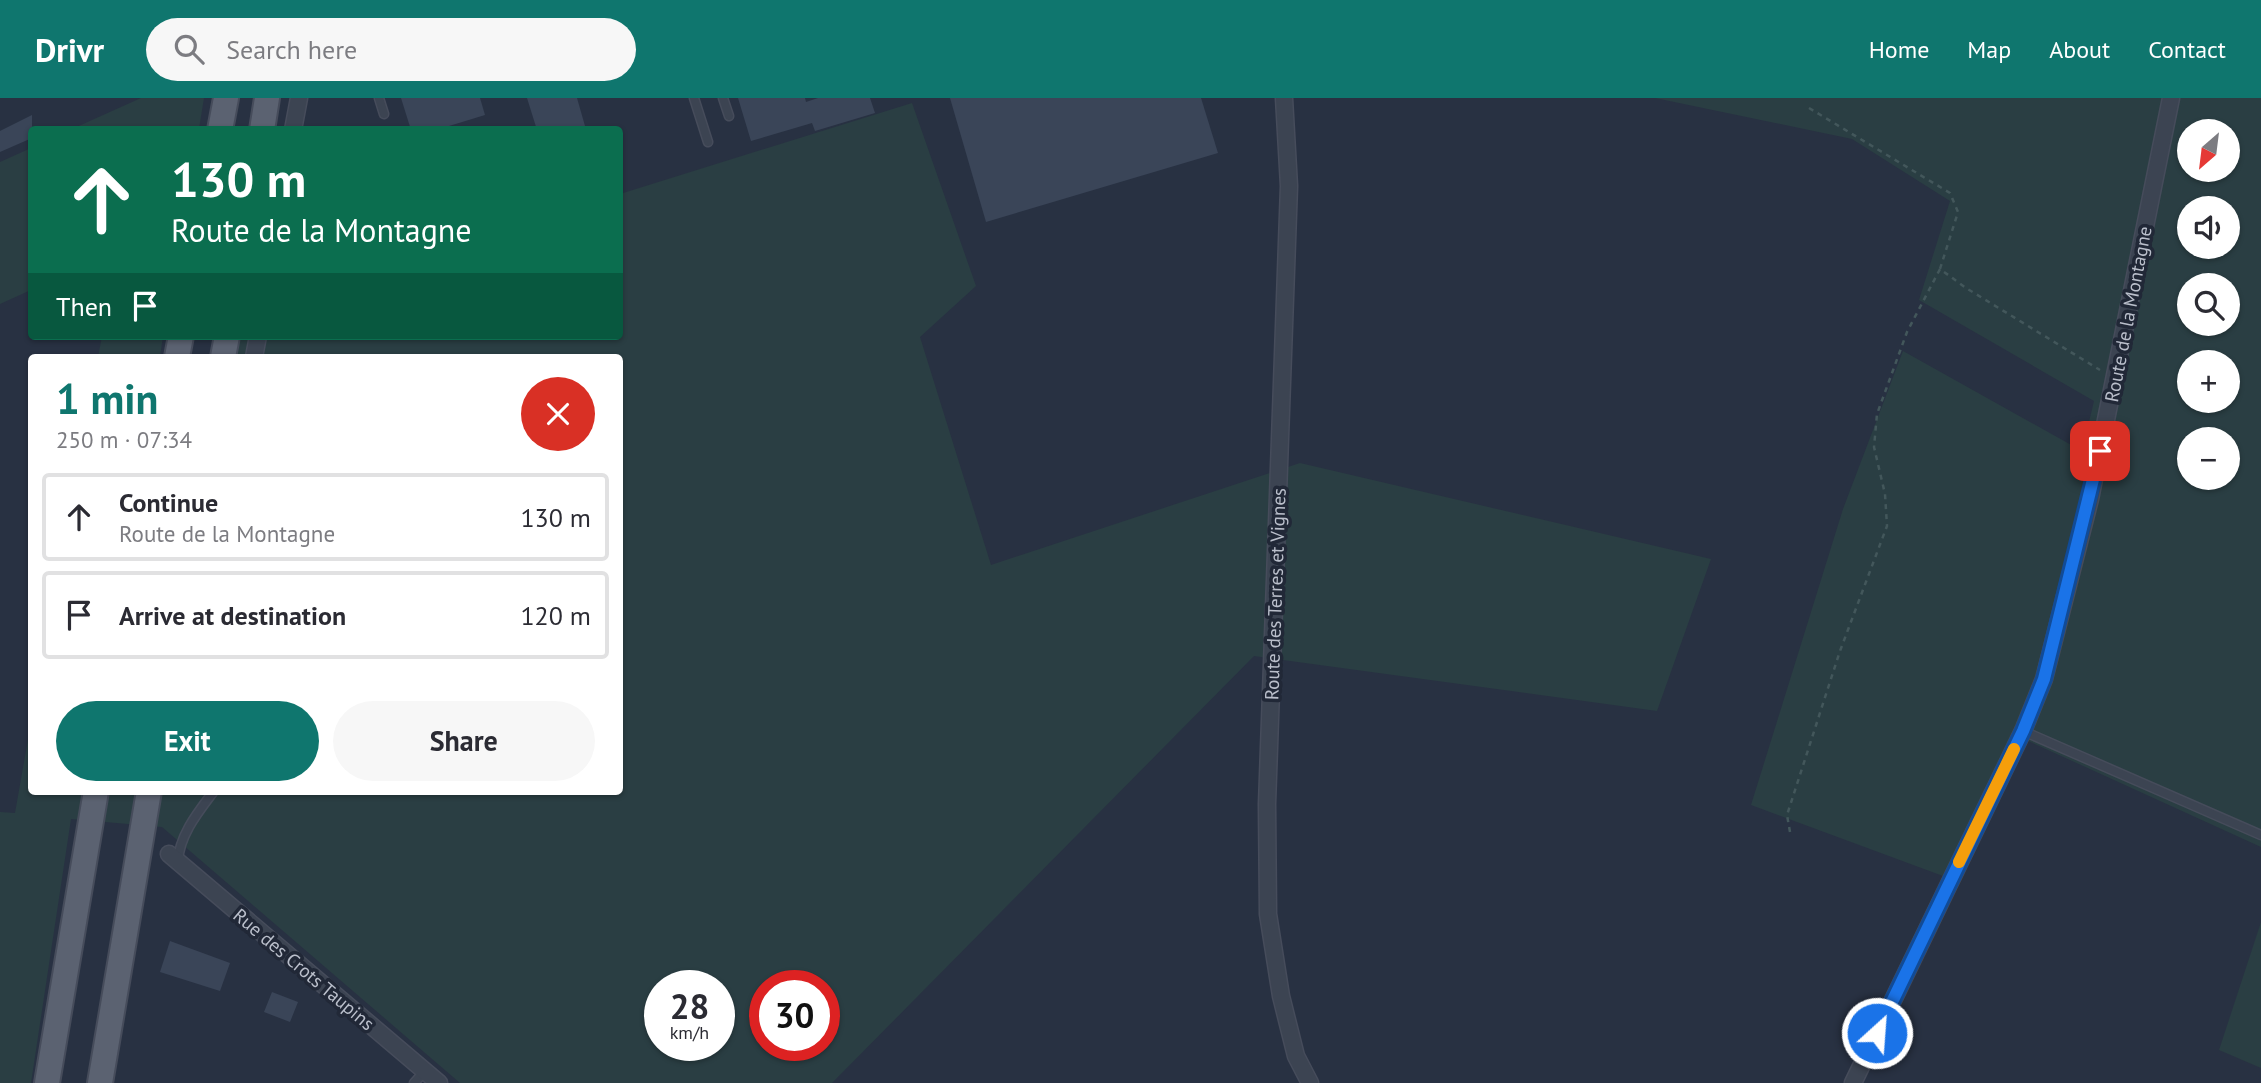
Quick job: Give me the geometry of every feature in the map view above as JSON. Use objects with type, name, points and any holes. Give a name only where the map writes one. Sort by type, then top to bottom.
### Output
[{"type":"main road","points":[[221,126],[226,98]]},
{"type":"main road","points":[[263,126],[267,98]]},
{"type":"main road","points":[[47,1083],[95,795]]},
{"type":"main road","points":[[100,1083],[148,795]]},
{"type":"street","points":[[294,126],[299,98]]},
{"type":"street","name":"Route des Terres et Vignes","points":[[1284,98],[1289,186],[1267,804],[1268,914],[1281,996],[1296,1056],[1310,1083]]},
{"type":"street","name":"Route de la Montagne","points":[[1853,1083],[2023,731],[2044,679],[2090,499],[2171,98]]},
{"type":"street","name":"Rue des Crots Taupins","points":[[174,858],[419,1077],[439,1083]]},
{"type":"lane","points":[[379,98],[384,114]]},
{"type":"lane","points":[[694,98],[708,142]]},
{"type":"lane","points":[[723,98],[729,116]]},
{"type":"lane","points":[[2023,731],[2261,835]]},
{"type":"lane","points":[[174,858],[199,810],[212,795]]},
{"type":"path","points":[[1790,832],[1787,815],[1791,802],[1840,651],[1887,526],[1885,494],[1874,446],[1877,414],[1907,332],[1940,269],[1958,212],[1950,193],[1809,108]]},
{"type":"path","points":[[1940,269],[1966,288],[2115,379]]},
{"type":"green space","points":[[141,98],[204,98],[199,126],[79,126]]},
{"type":"green space","points":[[1655,98],[2261,98],[2261,847],[2013,734],[1943,876],[1751,805],[1843,509],[1903,351],[2082,451],[2094,401],[1919,300],[1950,201],[1852,139]]},
{"type":"green space","points":[[912,103],[976,286],[920,337],[991,565],[1300,463],[1711,559],[1657,711],[1254,656],[832,1083],[460,1083],[162,827],[71,819],[31,1083],[0,1083],[0,812],[15,813],[28,739],[28,795],[623,795],[623,354],[233,354],[240,340],[623,340],[623,193]]},
{"type":"green space","points":[[28,149],[28,291],[0,304],[0,162]]},
{"type":"green space","points":[[101,340],[162,340],[160,354],[99,354]]},
{"type":"green space","points":[[2261,922],[2261,1068],[2219,1050]]},
{"type":"building","points":[[401,98],[480,98],[485,115],[449,126],[410,126]]},
{"type":"building","points":[[527,98],[577,98],[585,126],[536,126]]},
{"type":"building","points":[[738,98],[805,98],[806,102],[818,98],[870,98],[875,113],[815,131],[812,123],[751,141]]},
{"type":"building","points":[[950,98],[1201,98],[1218,153],[986,222]]},
{"type":"building","points":[[32,115],[32,126],[28,126],[28,140],[0,152],[0,131]]},
{"type":"building","points":[[170,941],[230,963],[220,991],[160,972]]},
{"type":"building","points":[[272,992],[298,1002],[290,1022],[264,1012]]},
{"type":"slow traffic","points":[[1959,862],[2014,749]]},
{"type":"route","points":[[1877,1033],[2023,731],[2044,679],[2100,451]]}]
